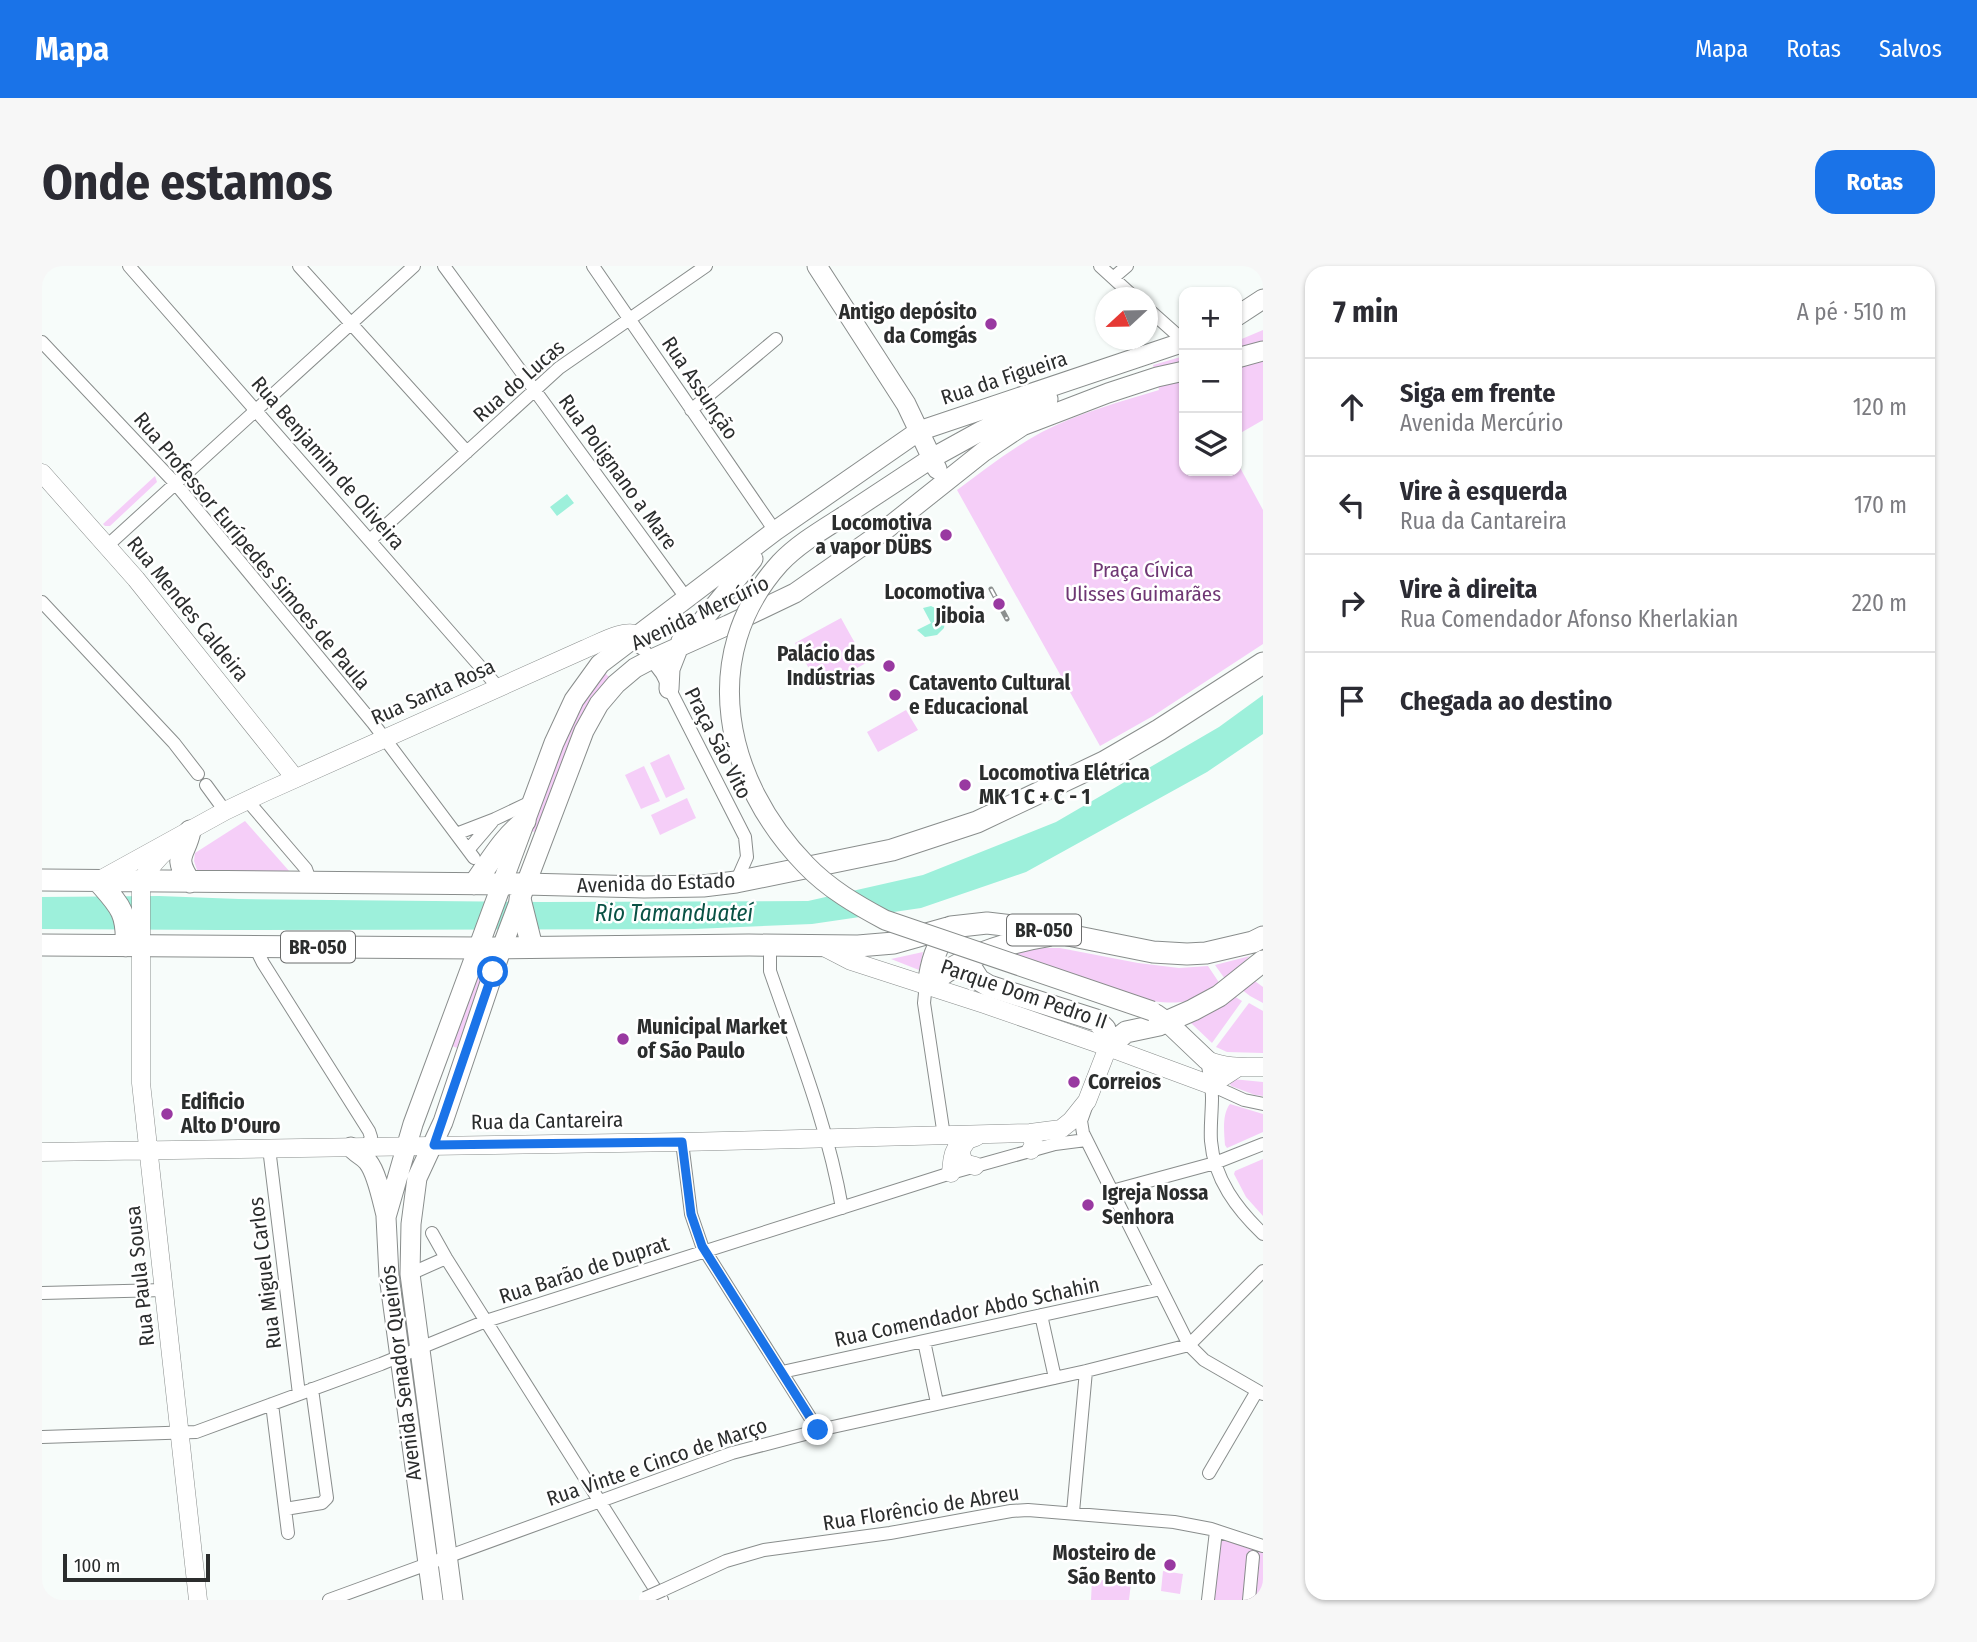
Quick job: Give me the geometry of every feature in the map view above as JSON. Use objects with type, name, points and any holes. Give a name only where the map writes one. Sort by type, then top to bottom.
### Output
[{"type":"highway","name":"Avenida do Estado","points":[[42,880],[102,886],[190,882],[474,884],[522,892],[703,886],[736,882],[892,850],[977,822],[1104,762],[1263,663]]},
{"type":"highway","points":[[474,884],[503,841],[525,821]]},
{"type":"highway","points":[[190,831],[180,861],[190,882]]},
{"type":"highway","points":[[102,886],[122,912],[134,942]]},
{"type":"highway","points":[[517,940],[522,892]]},
{"type":"highway","name":"BR-050","points":[[42,945],[134,942],[259,946],[481,939],[876,946],[951,927],[987,923],[1153,952],[1187,954],[1206,953],[1253,942],[1263,937]]},
{"type":"highway","points":[[928,986],[936,948],[951,927]]},
{"type":"highway","points":[[928,986],[946,971],[966,960],[1003,946],[1061,934]]},
{"type":"highway","points":[[966,960],[979,981],[989,986],[1096,1020],[1105,1029],[1108,1047]]},
{"type":"highway","points":[[1108,1047],[1126,1032],[1151,1027],[1159,1016],[1193,1010],[1219,996],[1263,961]]},
{"type":"main road","points":[[817,266],[906,404],[944,482]]},
{"type":"main road","points":[[1242,313],[1263,299]]},
{"type":"main road","points":[[1242,322],[1263,314]]},
{"type":"main road","name":"Rua da Figueira","points":[[919,430],[1179,344]]},
{"type":"main road","points":[[1242,357],[1263,351]]},
{"type":"main road","points":[[1157,377],[1104,369],[1091,380],[1035,404],[932,458],[803,543],[765,582],[743,622],[729,677],[731,727],[751,788],[766,815],[807,866],[852,902],[885,920],[1159,1016],[1207,1060]]},
{"type":"main road","name":"Avenida Mercúrio","points":[[522,892],[584,731],[599,704],[616,684],[635,668],[795,593],[885,530],[983,452],[1022,426],[1179,371]]},
{"type":"main road","points":[[983,452],[990,440],[1029,413],[1035,404]]},
{"type":"main road","name":"Avenida Mercúrio","points":[[405,1146],[554,743],[574,699],[600,664],[631,637],[919,430]]},
{"type":"main road","points":[[669,689],[667,652],[689,637],[773,533]]},
{"type":"main road","points":[[434,1145],[517,940]]},
{"type":"main road","name":"Avenida Senador Queirós","points":[[434,1145],[417,1178],[411,1224],[410,1274],[453,1600]]},
{"type":"main road","name":"Avenida Senador Queirós","points":[[405,1146],[386,1217],[389,1276],[433,1600]]},
{"type":"main road","points":[[359,1147],[355,1153],[369,1164],[386,1217]]},
{"type":"main road","points":[[389,1276],[393,1240],[401,1206],[417,1178]]},
{"type":"street","name":"Rua Benjamim de Oliveira","points":[[129,266],[498,687]]},
{"type":"street","points":[[299,266],[467,452]]},
{"type":"street","points":[[107,546],[414,266]]},
{"type":"street","name":"Rua Polignano a Mare","points":[[444,266],[687,599]]},
{"type":"street","name":"Rua Assunção","points":[[593,266],[773,533]]},
{"type":"street","name":"Rua do Lucas","points":[[370,540],[559,368],[706,266]]},
{"type":"street","points":[[1100,266],[1123,287]]},
{"type":"street","points":[[1113,278],[1127,266]]},
{"type":"street","points":[[1158,319],[1179,338]]},
{"type":"street","points":[[691,410],[776,339]]},
{"type":"street","name":"Rua Professor Eurípedes Simoes de Paula","points":[[42,342],[175,483],[384,738],[471,854],[495,819]]},
{"type":"street","name":"Rua Mendes Caldeira","points":[[42,473],[136,579],[295,778]]},
{"type":"street","points":[[42,602],[174,743],[198,774]]},
{"type":"street","name":"Praça São Vito","points":[[631,637],[642,648],[667,652],[669,689],[745,837],[747,857],[736,882]]},
{"type":"street","name":"Rua Santa Rosa","points":[[190,831],[247,800],[498,687],[631,637]]},
{"type":"street","points":[[206,785],[225,811]]},
{"type":"street","points":[[247,800],[306,869],[310,883]]},
{"type":"street","points":[[456,834],[533,801]]},
{"type":"street","points":[[102,886],[190,831]]},
{"type":"street","points":[[141,886],[158,859],[190,831]]},
{"type":"street","name":"Rua Paula Sousa","points":[[141,886],[134,942],[141,1083],[198,1600]]},
{"type":"street","points":[[259,946],[263,963],[369,1130],[371,1136],[359,1147]]},
{"type":"street","points":[[771,946],[770,971],[827,1139],[842,1208]]},
{"type":"street","name":"Parque Dom Pedro II","points":[[822,946],[851,961],[1108,1047],[1244,1100],[1263,1104]]},
{"type":"street","points":[[928,986],[924,1003],[944,1136],[953,1154]]},
{"type":"street","points":[[1108,1047],[1081,1123],[1086,1140],[1189,1345],[1204,1360],[1260,1392],[1209,1473]]},
{"type":"street","points":[[1207,1060],[1237,1068],[1263,1066]]},
{"type":"street","points":[[1207,1060],[1211,1085],[1210,1140],[1215,1163],[1231,1198],[1263,1234]]},
{"type":"street","points":[[1211,1085],[1237,1068]]},
{"type":"street","points":[[1054,1137],[1087,1101]]},
{"type":"street","name":"Rua da Cantareira","points":[[42,1152],[944,1136],[1030,1141],[1054,1137]]},
{"type":"street","points":[[951,1173],[953,1154],[958,1146],[979,1136]]},
{"type":"street","points":[[975,1166],[967,1164],[960,1154],[961,1147],[979,1136]]},
{"type":"street","points":[[1054,1137],[1086,1140]]},
{"type":"street","name":"Rua Barão de Duprat","points":[[42,1437],[196,1432],[401,1356],[486,1321],[975,1166],[1030,1141]]},
{"type":"street","points":[[682,1142],[691,1214],[705,1252],[818,1430]]},
{"type":"street","points":[[1112,1191],[1215,1163],[1263,1144]]},
{"type":"street","name":"Rua Miguel Carlos","points":[[269,1148],[299,1394]]},
{"type":"street","points":[[432,1233],[600,1502],[663,1595]]},
{"type":"street","points":[[410,1274],[446,1258]]},
{"type":"street","points":[[1189,1345],[1263,1271]]},
{"type":"street","name":"Rua Comendador Abdo Schahin","points":[[782,1373],[1161,1289]]},
{"type":"street","points":[[42,1293],[165,1290]]},
{"type":"street","points":[[1041,1315],[1055,1378]]},
{"type":"street","points":[[924,1341],[937,1403]]},
{"type":"street","name":"Rua Vinte e Cinco de Março","points":[[329,1600],[732,1452],[1189,1345]]},
{"type":"street","points":[[1073,1512],[1086,1371]]},
{"type":"street","points":[[285,1508],[322,1503],[327,1498],[312,1389]]},
{"type":"street","points":[[272,1404],[288,1533]]},
{"type":"street","name":"Rua Florêncio de Abreu","points":[[643,1599],[663,1595],[726,1561],[764,1550],[890,1533],[1011,1511],[1073,1512],[1174,1522],[1216,1531],[1263,1546]]},
{"type":"street","points":[[1208,1600],[1216,1531]]},
{"type":"street","points":[[1249,1600],[1254,1557]]},
{"type":"green space","points":[[1263,330],[1263,420],[1242,432],[1242,350],[1242,339]]},
{"type":"green space","name":"Praça Cívica Ulisses Guimarães","points":[[1179,357],[1179,476],[1242,476],[1242,471],[1263,510],[1263,644],[1153,716],[1100,746],[957,490],[1009,452],[1056,425],[1159,390],[1153,365]]},
{"type":"green space","points":[[155,476],[157,482],[110,526],[103,524]]},
{"type":"green space","points":[[841,618],[866,663],[820,689],[795,643]]},
{"type":"green space","points":[[605,673],[609,677],[536,832],[530,831],[567,733],[586,697]]},
{"type":"green space","points":[[906,710],[918,730],[878,752],[867,732]]},
{"type":"green space","points":[[669,754],[685,789],[666,798],[650,763]]},
{"type":"green space","points":[[644,766],[660,801],[641,809],[625,775]]},
{"type":"green space","points":[[687,798],[696,818],[660,835],[651,815]]},
{"type":"green space","points":[[245,821],[290,872],[197,870],[195,853]]},
{"type":"green space","points":[[1060,948],[1179,968],[1208,966],[1220,984],[1188,1001],[1152,1001],[1007,951]]},
{"type":"green space","points":[[923,952],[919,970],[891,959]]},
{"type":"green space","points":[[1250,956],[1225,979],[1215,965]]},
{"type":"green space","points":[[480,968],[485,969],[457,1048],[452,1046]]},
{"type":"green space","points":[[1252,979],[1263,987],[1263,1003],[1241,989]]},
{"type":"green space","points":[[1234,996],[1242,1001],[1212,1043],[1191,1023]]},
{"type":"green space","points":[[1249,1003],[1263,1011],[1263,1053],[1227,1052],[1216,1047]]},
{"type":"green space","points":[[1232,1079],[1263,1082],[1263,1096],[1231,1086],[1229,1082]]},
{"type":"green space","points":[[1230,1104],[1263,1114],[1263,1132],[1227,1148],[1224,1123]]},
{"type":"green space","points":[[1263,1159],[1263,1216],[1246,1197],[1234,1174],[1235,1171]]},
{"type":"green space","points":[[1220,1537],[1263,1551],[1263,1600],[1212,1600]]},
{"type":"green space","points":[[1163,1571],[1183,1574],[1180,1594],[1161,1591]]},
{"type":"green space","points":[[1092,1579],[1131,1583],[1129,1600],[1091,1600]]},
{"type":"water","points":[[567,494],[574,503],[557,516],[550,507]]},
{"type":"water","points":[[931,606],[942,614],[944,628],[937,635],[925,637],[917,630],[931,623],[923,608]]},
{"type":"water","name":"Rio Tamanduateí","points":[[1263,695],[1263,734],[1207,772],[1026,872],[921,908],[812,924],[694,929],[42,929],[42,897],[159,896],[544,902],[808,901],[923,875],[1056,822],[1219,727]]},
{"type":"railway","points":[[991,589],[1007,619]]},
{"type":"place","name":"Antigo depósito da Comgás","points":[[991,324]]},
{"type":"place","name":"Locomotiva a vapor DÜBS","points":[[946,535]]},
{"type":"place","name":"Locomotiva Jiboia","points":[[999,604]]},
{"type":"place","name":"Palácio das Indústrias","points":[[889,666]]},
{"type":"place","name":"Catavento Cultural e Educacional","points":[[895,695]]},
{"type":"place","name":"Locomotiva Elétrica MK 1 C + C - 1","points":[[965,785]]},
{"type":"place","name":"Municipal Market of São Paulo","points":[[623,1039]]},
{"type":"place","name":"Correios","points":[[1074,1082]]},
{"type":"place","name":"Edificio Alto D'Ouro","points":[[167,1114]]},
{"type":"place","name":"Igreja Nossa Senhora","points":[[1088,1205]]},
{"type":"place","name":"Mosteiro de São Bento","points":[[1170,1565]]},
{"type":"route","points":[[493,972],[434,1145],[682,1142],[691,1214],[702,1246],[818,1430]]}]
